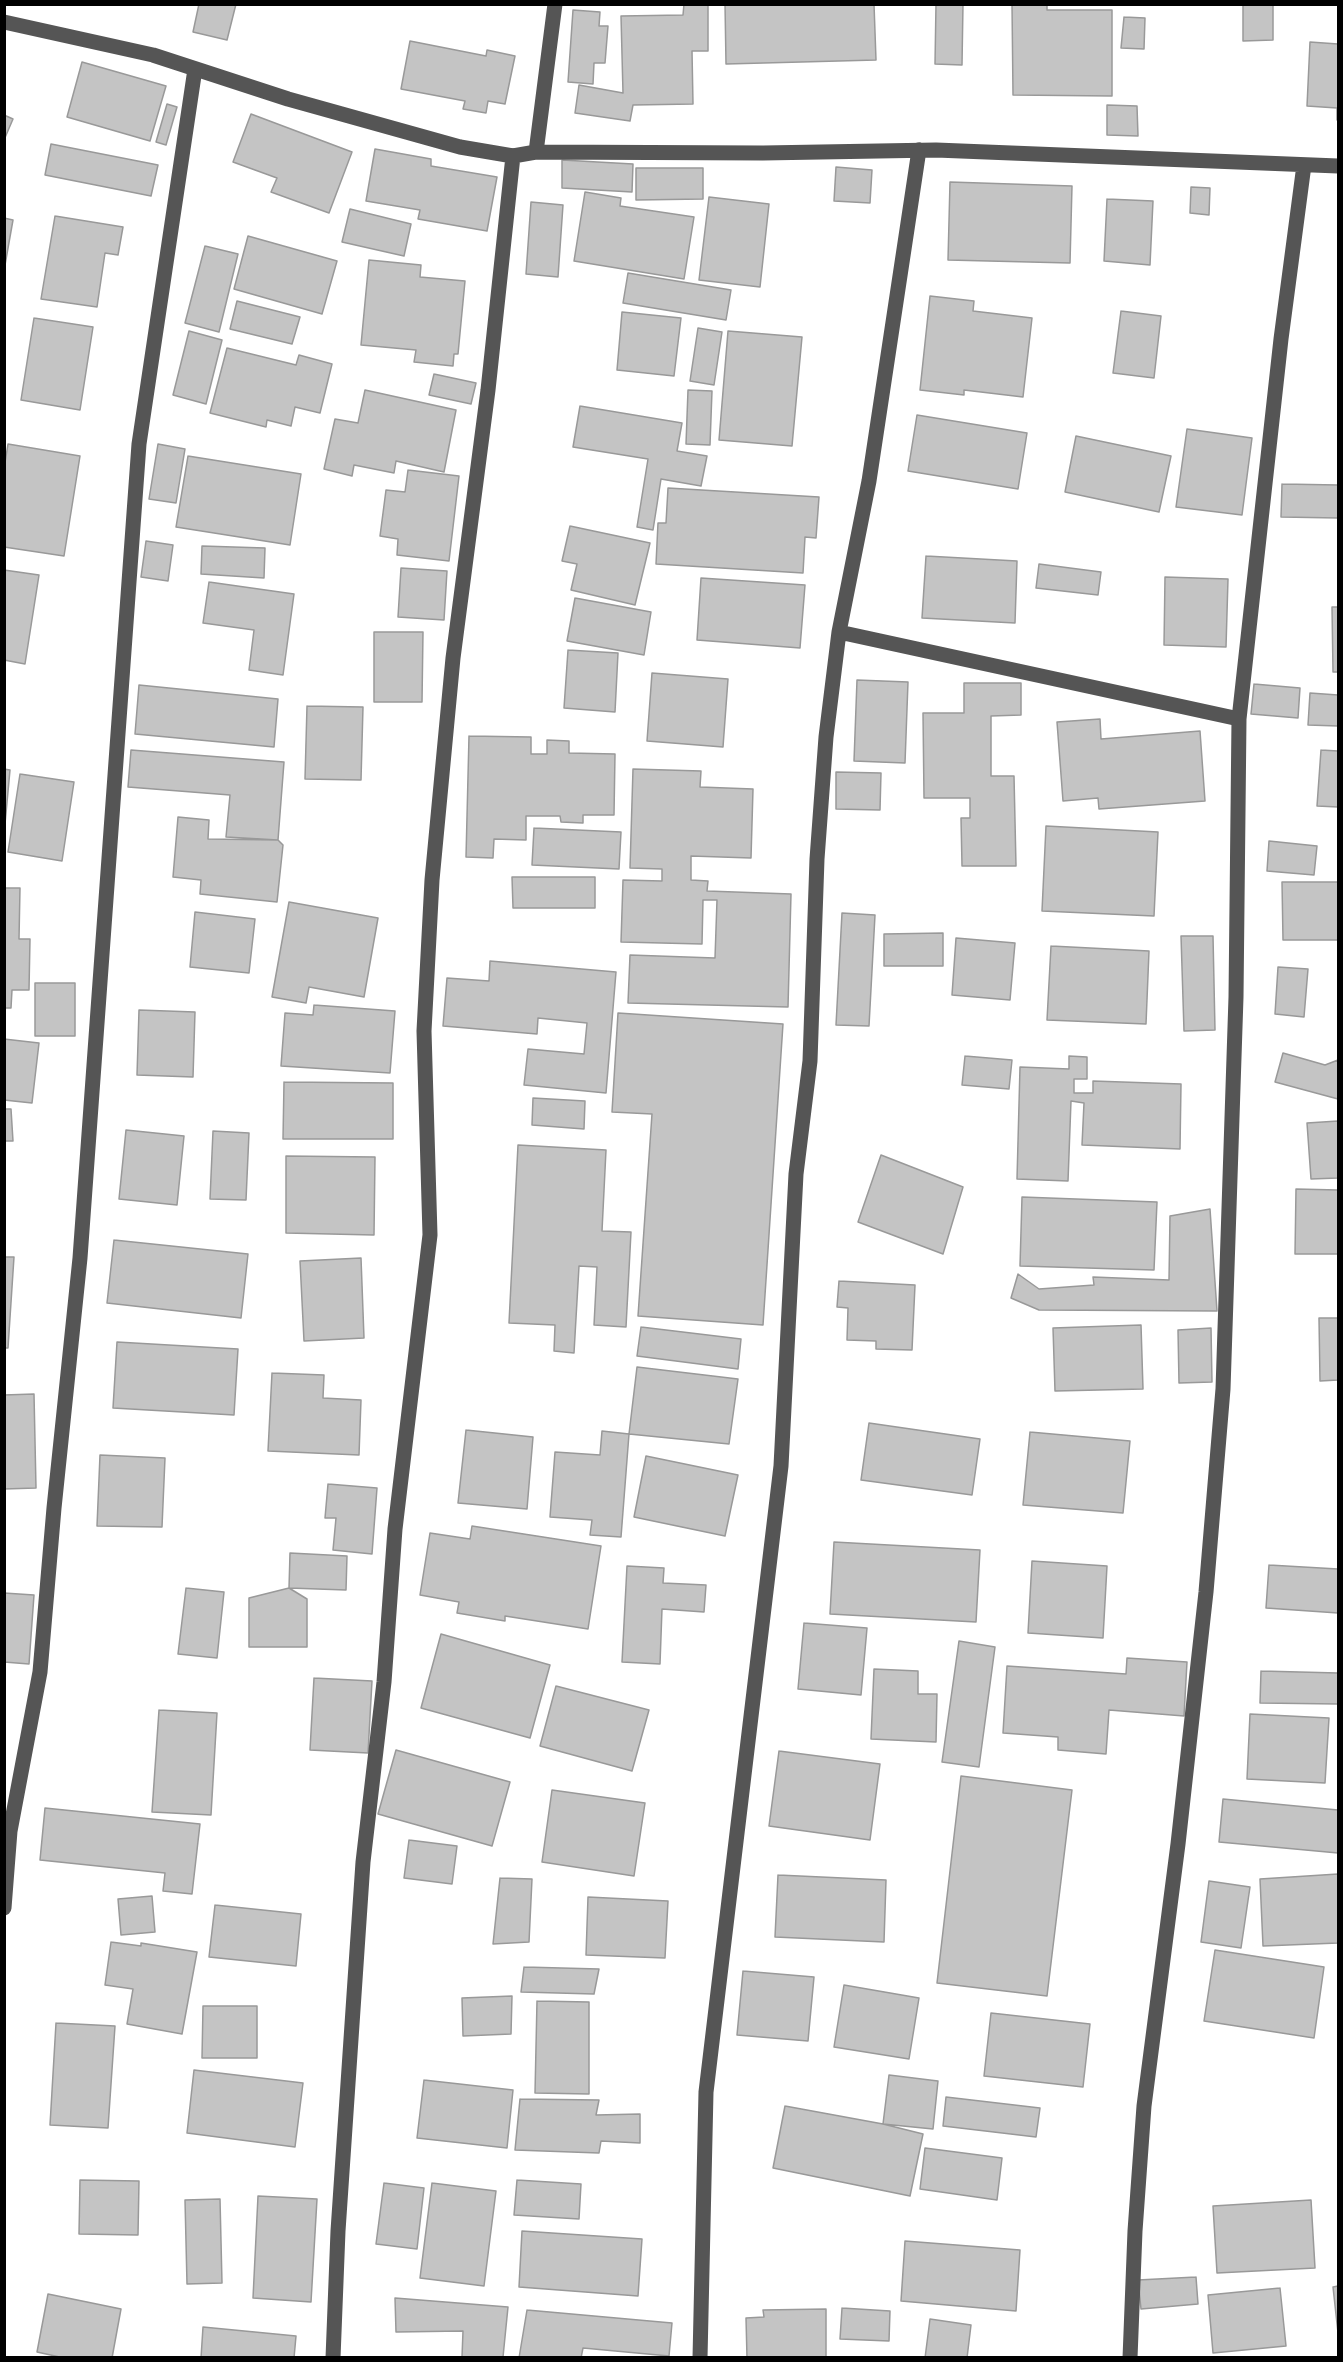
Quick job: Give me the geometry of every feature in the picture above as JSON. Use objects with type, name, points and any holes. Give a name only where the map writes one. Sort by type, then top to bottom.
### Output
[{"type":"street","points":[[536,152],[555,4]]},
{"type":"street","points":[[4,22],[153,55],[288,99],[448,144],[513,156],[536,152],[919,150],[1338,166]]},
{"type":"street","points":[[4,1908],[10,1831],[40,1672],[54,1508],[80,1258],[139,444],[195,69]]},
{"type":"street","points":[[700,2358],[706,2092],[781,1466],[796,1174],[810,1061],[817,859],[826,736],[839,632],[869,481],[919,150]]},
{"type":"street","points":[[333,2358],[339,2208],[363,1862],[384,1682],[395,1529],[430,1235],[424,1031],[432,880],[453,658],[488,390],[513,156]]},
{"type":"street","points":[[1130,2358],[1135,2232],[1144,2106],[1178,1844],[1206,1592],[1223,1389],[1236,997],[1239,719],[1279,351],[1304,165]]},
{"type":"street","points":[[839,632],[1239,719]]},
{"type":"building","points":[[199,4],[236,4],[227,40],[193,32]]},
{"type":"building","points":[[684,4],[708,4],[708,51],[692,51],[693,104],[633,105],[630,121],[575,113],[579,85],[623,93],[621,16],[683,15]]},
{"type":"building","points":[[725,4],[874,4],[876,60],[726,64]]},
{"type":"building","points":[[936,4],[963,4],[962,65],[935,64]]},
{"type":"building","points":[[1012,4],[1047,4],[1047,10],[1112,10],[1112,96],[1013,95]]},
{"type":"building","points":[[1243,4],[1273,4],[1273,40],[1243,41]]},
{"type":"building","points":[[573,10],[600,12],[599,26],[608,26],[605,63],[594,63],[593,84],[568,82]]},
{"type":"building","points":[[1124,17],[1145,18],[1144,49],[1121,48]]},
{"type":"building","points":[[410,41],[486,56],[487,50],[515,56],[505,104],[488,101],[486,113],[463,109],[465,101],[401,89]]},
{"type":"building","points":[[1310,42],[1338,44],[1338,120],[1337,108],[1307,106]]},
{"type":"building","points":[[82,62],[166,86],[150,141],[67,117]]},
{"type":"building","points":[[167,104],[177,107],[166,145],[156,142]]},
{"type":"building","points":[[1107,105],[1137,106],[1138,136],[1107,135]]},
{"type":"building","points":[[251,114],[352,152],[329,213],[271,192],[277,178],[233,162]]},
{"type":"building","points":[[4,115],[13,119],[4,140]]},
{"type":"building","points":[[51,144],[158,165],[151,196],[45,175]]},
{"type":"building","points":[[375,149],[431,159],[431,166],[497,177],[487,231],[418,219],[420,210],[366,201]]},
{"type":"building","points":[[562,160],[633,164],[632,192],[562,188]]},
{"type":"building","points":[[836,167],[872,170],[870,203],[834,201]]},
{"type":"building","points":[[636,168],[703,168],[703,199],[636,200]]},
{"type":"building","points":[[950,182],[1072,186],[1070,263],[948,260]]},
{"type":"building","points":[[1191,187],[1210,188],[1209,215],[1190,213]]},
{"type":"building","points":[[585,192],[621,198],[620,206],[694,217],[684,279],[574,261]]},
{"type":"building","points":[[709,197],[769,204],[760,287],[699,280]]},
{"type":"building","points":[[1107,199],[1153,201],[1150,265],[1104,261]]},
{"type":"building","points":[[531,202],[563,205],[558,277],[526,274]]},
{"type":"building","points":[[350,209],[411,224],[404,256],[342,242]]},
{"type":"building","points":[[55,216],[123,227],[118,255],[105,253],[97,307],[41,299]]},
{"type":"building","points":[[4,218],[13,220],[5,265],[4,265]]},
{"type":"building","points":[[248,236],[337,261],[322,314],[234,289]]},
{"type":"building","points":[[205,246],[238,254],[219,332],[185,323]]},
{"type":"building","points":[[369,260],[421,265],[420,277],[465,281],[458,354],[454,354],[453,366],[414,362],[416,350],[361,345]]},
{"type":"building","points":[[628,273],[731,290],[726,320],[623,303]]},
{"type":"building","points":[[930,296],[974,301],[973,311],[1032,318],[1023,397],[964,390],[964,395],[920,390]]},
{"type":"building","points":[[237,301],[300,317],[292,344],[230,329]]},
{"type":"building","points":[[1121,311],[1161,316],[1154,378],[1113,373]]},
{"type":"building","points":[[622,312],[681,318],[674,376],[617,370]]},
{"type":"building","points":[[34,318],[93,327],[80,410],[21,400]]},
{"type":"building","points":[[698,328],[722,332],[714,385],[690,381]]},
{"type":"building","points":[[189,331],[222,340],[206,404],[173,395]]},
{"type":"building","points":[[728,331],[802,337],[792,446],[719,440]]},
{"type":"building","points":[[227,348],[296,365],[299,355],[332,364],[320,413],[295,407],[291,426],[267,420],[266,427],[210,413]]},
{"type":"building","points":[[434,374],[476,383],[471,404],[429,395]]},
{"type":"building","points":[[365,390],[456,410],[444,472],[396,461],[394,473],[354,465],[352,476],[324,469],[335,419],[358,423]]},
{"type":"building","points":[[688,390],[712,391],[710,445],[686,444]]},
{"type":"building","points":[[580,406],[682,423],[677,451],[707,456],[701,486],[661,479],[653,530],[637,527],[648,459],[573,447]]},
{"type":"building","points":[[917,415],[1027,433],[1018,489],[908,471]]},
{"type":"building","points":[[1187,429],[1252,438],[1242,515],[1176,507]]},
{"type":"building","points":[[1076,436],[1171,456],[1159,512],[1065,492]]},
{"type":"building","points":[[8,444],[80,456],[64,556],[4,547],[4,469]]},
{"type":"building","points":[[158,444],[185,449],[176,503],[149,499]]},
{"type":"building","points":[[188,456],[301,474],[290,545],[176,527]]},
{"type":"building","points":[[408,470],[459,476],[449,561],[397,555],[398,539],[380,536],[386,490],[405,492]]},
{"type":"building","points":[[1282,484],[1338,485],[1338,518],[1281,517]]},
{"type":"building","points":[[668,488],[819,497],[816,538],[805,537],[803,573],[656,564],[658,523],[666,523]]},
{"type":"building","points":[[570,526],[650,543],[635,605],[571,590],[577,564],[562,561]]},
{"type":"building","points":[[146,541],[173,545],[168,581],[141,577]]},
{"type":"building","points":[[202,546],[265,548],[264,578],[201,574]]},
{"type":"building","points":[[926,556],[1017,561],[1015,623],[922,618]]},
{"type":"building","points":[[1039,564],[1101,572],[1098,595],[1036,588]]},
{"type":"building","points":[[401,568],[447,571],[444,620],[398,617]]},
{"type":"building","points":[[4,570],[39,575],[25,664],[4,660]]},
{"type":"building","points":[[1165,577],[1228,579],[1226,647],[1164,645]]},
{"type":"building","points":[[701,578],[805,585],[800,648],[697,640]]},
{"type":"building","points":[[209,582],[294,594],[283,675],[249,670],[254,630],[203,623]]},
{"type":"building","points":[[575,598],[651,612],[644,655],[567,641]]},
{"type":"building","points":[[1332,607],[1338,607],[1338,672],[1333,672]]},
{"type":"building","points":[[374,632],[423,632],[422,702],[374,702]]},
{"type":"building","points":[[568,650],[618,653],[615,712],[564,708]]},
{"type":"building","points":[[652,673],[728,679],[723,747],[647,741]]},
{"type":"building","points":[[857,680],[908,682],[905,763],[854,761]]},
{"type":"building","points":[[964,683],[1021,683],[1021,715],[991,716],[991,776],[1014,776],[1016,866],[962,866],[961,818],[970,818],[970,798],[924,798],[923,713],[964,713]]},
{"type":"building","points":[[1254,684],[1300,688],[1298,718],[1251,714]]},
{"type":"building","points":[[139,685],[278,699],[274,747],[135,734]]},
{"type":"building","points":[[1310,693],[1338,695],[1338,726],[1308,725]]},
{"type":"building","points":[[307,706],[363,707],[361,780],[305,779]]},
{"type":"building","points":[[1100,719],[1101,739],[1200,731],[1205,801],[1099,809],[1098,798],[1063,801],[1057,722]]},
{"type":"building","points":[[469,736],[531,737],[531,754],[547,754],[547,740],[569,741],[569,753],[615,754],[614,815],[583,815],[583,823],[561,822],[560,816],[526,816],[526,840],[494,839],[493,858],[466,857]]},
{"type":"building","points":[[131,750],[284,762],[278,840],[226,837],[230,795],[128,787]]},
{"type":"building","points":[[1321,750],[1338,751],[1338,807],[1317,806]]},
{"type":"building","points":[[4,769],[10,770],[5,824],[4,824]]},
{"type":"building","points":[[633,769],[701,771],[700,787],[753,789],[751,858],[691,856],[691,880],[708,881],[707,891],[791,894],[788,1007],[628,1003],[630,955],[715,958],[717,900],[703,900],[702,944],[621,942],[623,880],[662,881],[662,869],[630,868]]},
{"type":"building","points":[[836,772],[881,773],[880,810],[836,809]]},
{"type":"building","points":[[20,774],[74,782],[62,861],[8,852]]},
{"type":"building","points":[[178,817],[209,820],[208,839],[278,840],[283,845],[277,902],[200,894],[201,880],[173,877]]},
{"type":"building","points":[[1046,826],[1158,832],[1154,916],[1042,911]]},
{"type":"building","points":[[534,828],[621,832],[619,869],[532,865]]},
{"type":"building","points":[[1269,841],[1317,846],[1314,875],[1267,871]]},
{"type":"building","points":[[512,877],[595,877],[595,908],[513,908]]},
{"type":"building","points":[[1282,882],[1338,882],[1338,940],[1283,940]]},
{"type":"building","points":[[4,888],[20,888],[19,939],[30,939],[29,990],[12,990],[11,1008],[4,1008]]},
{"type":"building","points":[[289,902],[378,918],[364,997],[309,987],[306,1003],[272,997]]},
{"type":"building","points":[[195,912],[255,919],[249,973],[190,967]]},
{"type":"building","points":[[842,913],[875,915],[869,1026],[836,1025]]},
{"type":"building","points":[[943,933],[943,966],[884,966],[884,934]]},
{"type":"building","points":[[1181,936],[1213,936],[1215,1030],[1184,1031]]},
{"type":"building","points":[[956,938],[1015,943],[1010,1000],[952,995]]},
{"type":"building","points":[[1051,946],[1149,951],[1146,1024],[1047,1020]]},
{"type":"building","points":[[490,961],[616,972],[606,1093],[524,1085],[528,1049],[584,1054],[587,1023],[538,1018],[537,1034],[443,1026],[447,978],[489,981]]},
{"type":"building","points":[[1278,967],[1308,969],[1304,1017],[1275,1014]]},
{"type":"building","points":[[35,983],[75,983],[75,1036],[35,1036]]},
{"type":"building","points":[[314,1005],[395,1011],[390,1073],[281,1066],[285,1013],[313,1015]]},
{"type":"building","points":[[139,1010],[195,1012],[193,1077],[137,1075]]},
{"type":"building","points":[[618,1013],[783,1024],[763,1325],[638,1316],[652,1114],[612,1112]]},
{"type":"building","points":[[4,1039],[39,1043],[32,1103],[4,1100]]},
{"type":"building","points":[[1283,1053],[1325,1065],[1338,1060],[1338,1099],[1275,1082]]},
{"type":"building","points":[[965,1056],[1012,1060],[1009,1089],[962,1085]]},
{"type":"building","points":[[1069,1056],[1087,1057],[1087,1079],[1074,1079],[1074,1093],[1093,1093],[1093,1081],[1181,1084],[1180,1149],[1082,1145],[1084,1103],[1071,1101],[1068,1181],[1017,1179],[1020,1067],[1069,1069]]},
{"type":"building","points":[[284,1082],[393,1083],[393,1139],[283,1139]]},
{"type":"building","points":[[533,1098],[585,1101],[584,1129],[532,1125]]},
{"type":"building","points":[[4,1109],[11,1109],[13,1141],[4,1141]]},
{"type":"building","points":[[1338,1121],[1338,1178],[1311,1179],[1307,1123]]},
{"type":"building","points":[[126,1130],[184,1136],[177,1205],[119,1199]]},
{"type":"building","points":[[213,1131],[249,1133],[246,1200],[210,1199]]},
{"type":"building","points":[[518,1145],[606,1150],[602,1231],[631,1232],[626,1327],[594,1325],[597,1267],[579,1266],[574,1353],[554,1351],[555,1325],[509,1323]]},
{"type":"building","points":[[881,1155],[963,1187],[943,1254],[858,1222]]},
{"type":"building","points":[[286,1156],[375,1157],[374,1235],[286,1233]]},
{"type":"building","points":[[1296,1189],[1338,1190],[1338,1254],[1295,1254]]},
{"type":"building","points":[[1022,1197],[1157,1202],[1154,1270],[1020,1266]]},
{"type":"building","points":[[1210,1209],[1217,1311],[1039,1310],[1011,1298],[1018,1274],[1039,1289],[1094,1285],[1093,1277],[1169,1280],[1170,1216]]},
{"type":"building","points":[[114,1240],[248,1254],[241,1318],[107,1303]]},
{"type":"building","points":[[4,1257],[14,1257],[8,1348],[4,1348]]},
{"type":"building","points":[[361,1258],[364,1338],[304,1341],[300,1261]]},
{"type":"building","points":[[839,1281],[915,1285],[912,1350],[876,1349],[876,1341],[847,1340],[848,1308],[837,1307]]},
{"type":"building","points":[[1319,1318],[1338,1318],[1338,1380],[1320,1381]]},
{"type":"building","points":[[1141,1325],[1143,1389],[1055,1391],[1053,1328]]},
{"type":"building","points":[[641,1327],[741,1339],[738,1369],[637,1356]]},
{"type":"building","points":[[1211,1328],[1212,1382],[1179,1383],[1178,1330]]},
{"type":"building","points":[[117,1342],[238,1349],[234,1415],[113,1408]]},
{"type":"building","points":[[637,1367],[738,1379],[729,1444],[629,1434]]},
{"type":"building","points":[[272,1373],[324,1375],[323,1398],[361,1400],[359,1455],[268,1451]]},
{"type":"building","points":[[34,1394],[36,1488],[4,1489],[4,1395]]},
{"type":"building","points":[[869,1423],[980,1439],[972,1495],[861,1480]]},
{"type":"building","points":[[466,1430],[533,1437],[527,1509],[458,1503]]},
{"type":"building","points":[[602,1431],[629,1434],[621,1537],[590,1535],[592,1520],[550,1517],[555,1452],[600,1455]]},
{"type":"building","points":[[1030,1432],[1130,1441],[1123,1513],[1023,1505]]},
{"type":"building","points":[[100,1455],[165,1458],[162,1527],[97,1526]]},
{"type":"building","points":[[646,1456],[738,1475],[725,1536],[634,1517]]},
{"type":"building","points":[[328,1484],[377,1488],[372,1554],[333,1550],[336,1518],[325,1518]]},
{"type":"building","points":[[472,1526],[601,1546],[588,1629],[505,1616],[505,1621],[457,1613],[459,1602],[420,1595],[430,1533],[470,1539]]},
{"type":"building","points":[[834,1542],[980,1550],[976,1622],[830,1614]]},
{"type":"building","points":[[290,1553],[347,1556],[346,1590],[289,1588]]},
{"type":"building","points":[[1032,1561],[1107,1566],[1103,1638],[1028,1633]]},
{"type":"building","points":[[1269,1565],[1338,1569],[1338,1613],[1266,1608]]},
{"type":"building","points":[[627,1566],[664,1568],[663,1583],[706,1585],[704,1612],[662,1609],[660,1664],[622,1662]]},
{"type":"building","points":[[186,1588],[224,1592],[217,1658],[178,1654]]},
{"type":"building","points":[[289,1588],[307,1599],[307,1647],[249,1647],[249,1598]]},
{"type":"building","points":[[4,1593],[34,1595],[29,1664],[4,1662]]},
{"type":"building","points":[[804,1623],[867,1628],[861,1695],[798,1689]]},
{"type":"building","points":[[441,1634],[550,1665],[530,1738],[421,1708]]},
{"type":"building","points":[[959,1641],[995,1647],[979,1767],[942,1762]]},
{"type":"building","points":[[1127,1658],[1187,1662],[1184,1716],[1109,1710],[1106,1754],[1058,1750],[1058,1737],[1003,1733],[1007,1666],[1126,1674]]},
{"type":"building","points":[[874,1669],[918,1671],[918,1694],[937,1694],[936,1742],[871,1739]]},
{"type":"building","points":[[1261,1671],[1338,1673],[1338,1704],[1260,1703]]},
{"type":"building","points":[[314,1678],[372,1681],[368,1753],[310,1750]]},
{"type":"building","points":[[556,1686],[649,1710],[632,1771],[540,1746]]},
{"type":"building","points":[[159,1710],[217,1713],[211,1815],[152,1812]]},
{"type":"building","points":[[1250,1714],[1329,1718],[1325,1783],[1247,1779]]},
{"type":"building","points":[[396,1750],[510,1782],[492,1846],[378,1814]]},
{"type":"building","points":[[779,1751],[880,1764],[870,1840],[769,1826]]},
{"type":"building","points":[[961,1776],[1072,1790],[1047,1996],[937,1983]]},
{"type":"building","points":[[552,1790],[645,1803],[634,1876],[542,1862]]},
{"type":"building","points":[[1223,1799],[1338,1810],[1338,1853],[1219,1842]]},
{"type":"building","points":[[45,1808],[200,1824],[192,1894],[163,1891],[165,1873],[40,1860]]},
{"type":"building","points":[[409,1840],[457,1846],[452,1884],[404,1878]]},
{"type":"building","points":[[1338,1874],[1338,1943],[1263,1946],[1260,1879]]},
{"type":"building","points":[[778,1875],[886,1880],[884,1942],[775,1937]]},
{"type":"building","points":[[500,1878],[532,1879],[529,1942],[493,1944]]},
{"type":"building","points":[[1209,1881],[1250,1887],[1241,1948],[1201,1942]]},
{"type":"building","points":[[152,1896],[155,1932],[121,1935],[118,1899]]},
{"type":"building","points":[[588,1897],[668,1901],[665,1958],[586,1955]]},
{"type":"building","points":[[215,1905],[301,1914],[296,1966],[209,1957]]},
{"type":"building","points":[[111,1942],[141,1946],[141,1943],[197,1952],[182,2034],[127,2024],[133,1989],[105,1985]]},
{"type":"building","points":[[1215,1950],[1324,1967],[1314,2038],[1204,2021]]},
{"type":"building","points":[[524,1967],[599,1969],[594,1994],[521,1992]]},
{"type":"building","points":[[743,1971],[814,1977],[808,2041],[737,2035]]},
{"type":"building","points":[[844,1985],[919,1998],[909,2059],[834,2047]]},
{"type":"building","points":[[512,1996],[511,2034],[463,2036],[462,1998]]},
{"type":"building","points":[[537,2001],[589,2002],[589,2094],[535,2093]]},
{"type":"building","points":[[203,2006],[257,2006],[257,2058],[202,2058]]},
{"type":"building","points":[[991,2013],[1090,2024],[1083,2087],[984,2076]]},
{"type":"building","points":[[56,2023],[115,2026],[108,2128],[50,2125]]},
{"type":"building","points":[[194,2070],[303,2083],[295,2147],[187,2133]]},
{"type":"building","points":[[889,2075],[938,2081],[933,2129],[883,2124]]},
{"type":"building","points":[[424,2080],[513,2090],[507,2148],[417,2138]]},
{"type":"building","points":[[946,2097],[1040,2108],[1036,2137],[943,2126]]},
{"type":"building","points":[[520,2099],[599,2100],[596,2115],[640,2114],[640,2143],[601,2141],[599,2153],[515,2150]]},
{"type":"building","points":[[785,2106],[883,2124],[923,2134],[910,2196],[773,2168]]},
{"type":"building","points":[[925,2148],[1002,2158],[997,2200],[920,2189]]},
{"type":"building","points":[[80,2180],[139,2181],[138,2235],[79,2234]]},
{"type":"building","points":[[517,2180],[581,2184],[579,2219],[514,2215]]},
{"type":"building","points":[[384,2183],[424,2188],[417,2249],[376,2244]]},
{"type":"building","points":[[432,2183],[496,2191],[484,2286],[420,2278]]},
{"type":"building","points":[[258,2196],[317,2199],[311,2302],[253,2298]]},
{"type":"building","points":[[220,2199],[222,2283],[187,2284],[185,2200]]},
{"type":"building","points":[[1311,2200],[1315,2268],[1217,2273],[1213,2206]]},
{"type":"building","points":[[522,2231],[642,2239],[638,2296],[519,2287]]},
{"type":"building","points":[[905,2241],[1020,2250],[1016,2311],[901,2301]]},
{"type":"building","points":[[1196,2277],[1198,2304],[1141,2309],[1138,2280]]},
{"type":"building","points":[[1338,2286],[1338,2333],[1333,2287]]},
{"type":"building","points":[[1280,2288],[1286,2346],[1213,2353],[1208,2295]]},
{"type":"building","points":[[48,2294],[121,2309],[112,2358],[64,2358],[37,2352]]},
{"type":"building","points":[[395,2298],[508,2307],[503,2357],[462,2357],[463,2331],[396,2332]]},
{"type":"building","points":[[842,2308],[890,2311],[889,2341],[840,2339]]},
{"type":"building","points":[[826,2309],[826,2358],[747,2358],[746,2318],[764,2317],[763,2310]]},
{"type":"building","points":[[527,2310],[672,2323],[669,2356],[583,2348],[581,2358],[519,2358]]},
{"type":"building","points":[[930,2319],[971,2325],[967,2358],[925,2358]]},
{"type":"building","points":[[203,2327],[296,2336],[294,2358],[201,2358]]}]
